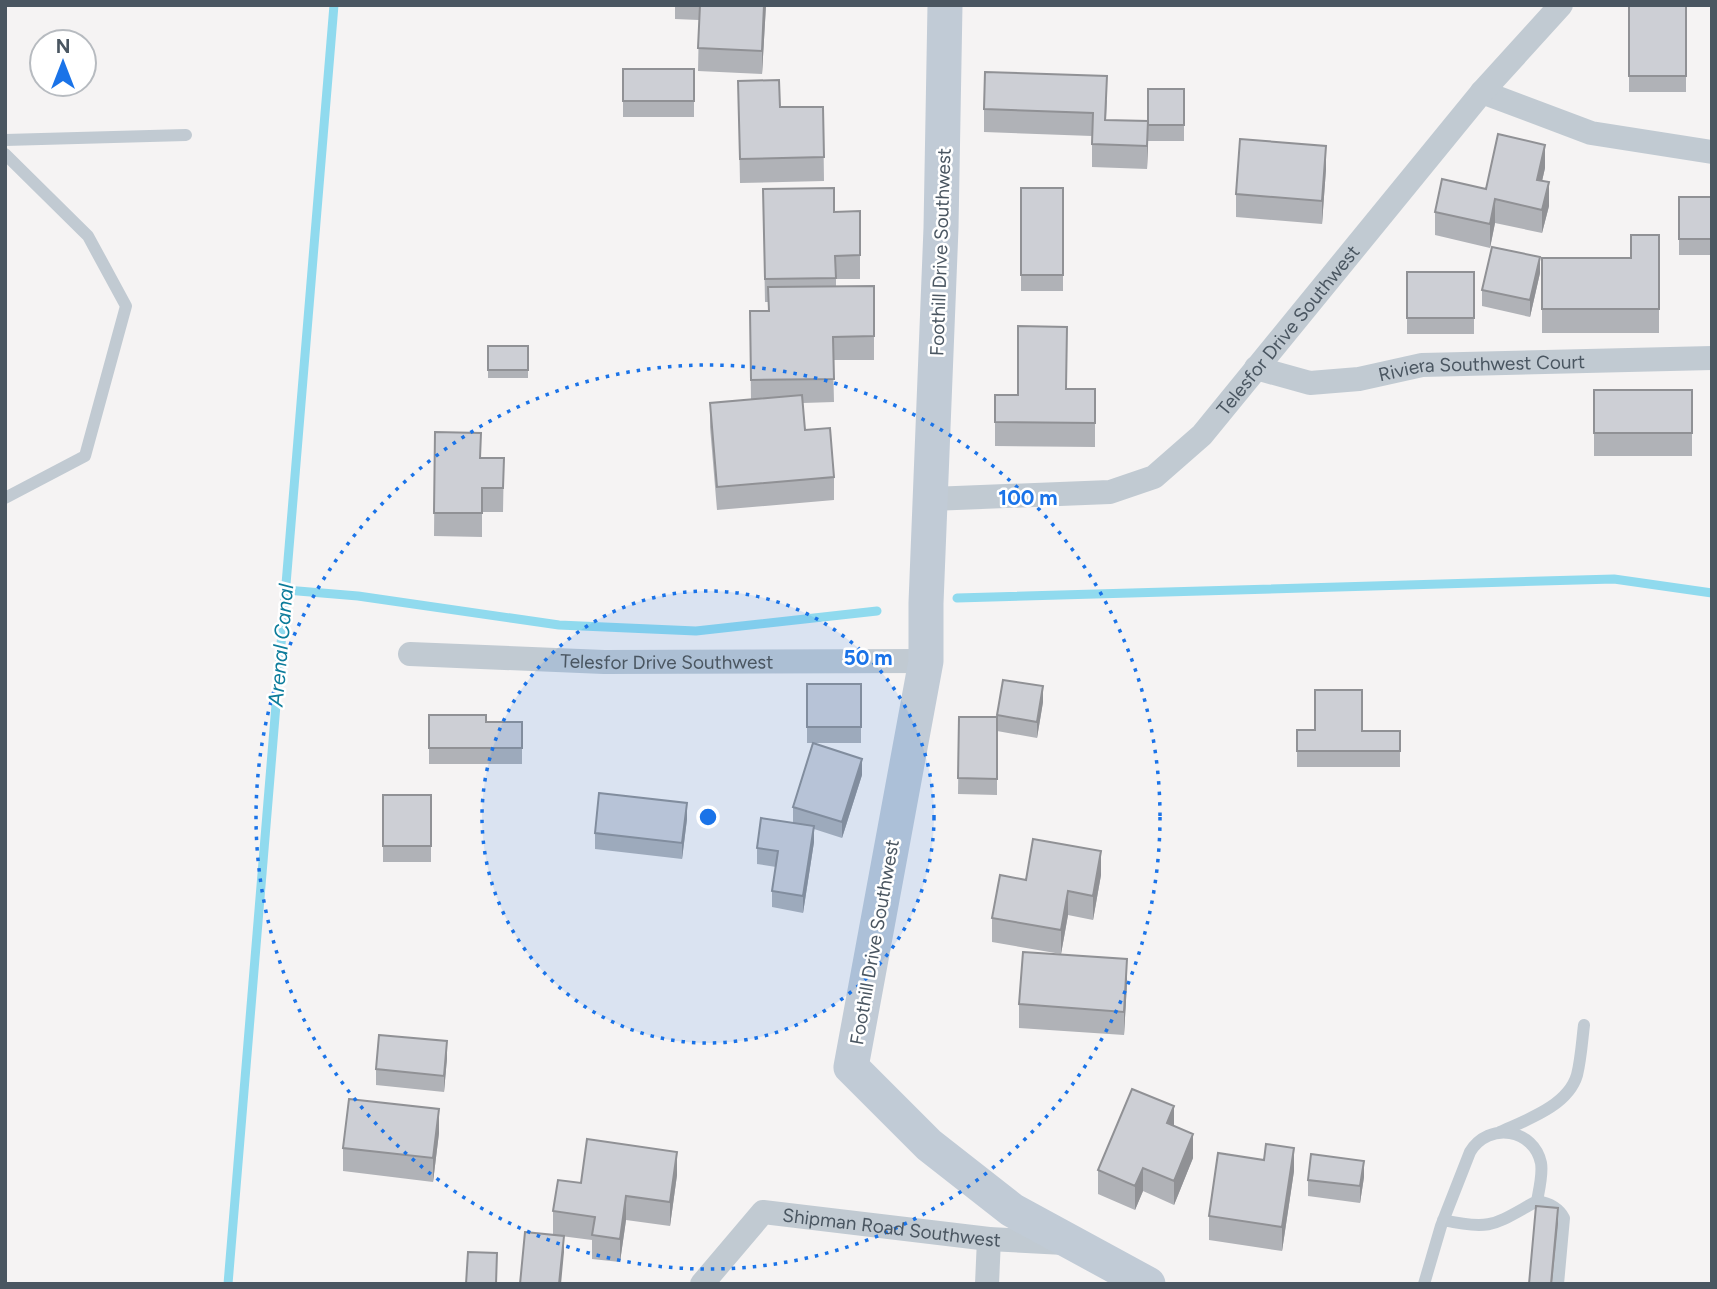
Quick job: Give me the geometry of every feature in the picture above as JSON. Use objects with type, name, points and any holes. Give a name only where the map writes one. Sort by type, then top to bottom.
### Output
[{"type":"street","name":"Foothill Drive Southwest","points":[[946,5],[926,661],[851,1067],[929,1145],[1012,1210],[1148,1284]]},
{"type":"street","name":"Telesfor Drive Southwest","points":[[931,499],[1111,492],[1154,477],[1202,435],[1482,92],[1561,5]]},
{"type":"street","points":[[1482,92],[1591,133],[1712,152]]},
{"type":"street","name":"Riviera Southwest Court","points":[[1256,368],[1310,383],[1359,379],[1422,365],[1712,358]]},
{"type":"street","name":"Telesfor Drive Southwest","points":[[410,654],[604,662],[926,661]]},
{"type":"street","name":"Shipman Road Southwest","points":[[702,1284],[764,1212],[989,1239],[1071,1243]]},
{"type":"street","points":[[987,1284],[989,1239]]},
{"type":"lane","points":[[5,140],[186,135]]},
{"type":"lane","points":[[5,154],[89,236],[126,306],[85,456],[5,498]]},
{"type":"lane","points":[[1500,1132],[1549,1107],[1568,1093],[1576,1076],[1584,1025]]},
{"type":"lane","points":[[1424,1284],[1443,1220],[1476,1142],[1492,1132],[1500,1132],[1524,1138],[1535,1148],[1542,1166],[1537,1202]]},
{"type":"lane","points":[[1443,1220],[1483,1227],[1497,1223],[1537,1202],[1548,1203],[1564,1217],[1558,1284]]},
{"type":"building","points":[[700,5],[764,5],[762,51],[698,48]]},
{"type":"building","points":[[1629,5],[1686,5],[1686,76],[1629,76]]},
{"type":"building","points":[[623,69],[694,69],[694,101],[623,101]]},
{"type":"building","points":[[985,72],[1107,76],[1105,120],[1148,121],[1147,146],[1092,144],[1093,113],[984,109]]},
{"type":"building","points":[[779,80],[780,107],[823,107],[824,157],[740,159],[738,81]]},
{"type":"building","points":[[1148,89],[1184,89],[1184,125],[1148,125]]},
{"type":"building","points":[[1498,134],[1545,145],[1537,180],[1549,182],[1542,210],[1495,199],[1490,224],[1435,212],[1442,179],[1486,189]]},
{"type":"building","points":[[1240,139],[1326,146],[1322,201],[1236,194]]},
{"type":"building","points":[[834,188],[834,212],[860,211],[860,255],[835,256],[836,278],[765,279],[763,189]]},
{"type":"building","points":[[1021,188],[1063,188],[1063,275],[1021,275]]},
{"type":"building","points":[[1679,197],[1712,197],[1712,239],[1679,239]]},
{"type":"building","points":[[1631,235],[1659,235],[1659,309],[1542,309],[1542,258],[1631,258]]},
{"type":"building","points":[[1492,247],[1540,257],[1530,300],[1482,290]]},
{"type":"building","points":[[1407,272],[1474,272],[1474,318],[1407,318]]},
{"type":"building","points":[[874,286],[874,336],[833,337],[834,379],[751,380],[750,311],[769,311],[768,287]]},
{"type":"building","points":[[1018,326],[1067,327],[1066,389],[1095,389],[1095,423],[995,422],[995,395],[1018,395]]},
{"type":"building","points":[[488,346],[528,346],[528,370],[488,370]]},
{"type":"building","points":[[1594,390],[1692,390],[1692,433],[1594,433]]},
{"type":"building","points":[[802,395],[805,430],[830,428],[834,477],[717,487],[710,403]]},
{"type":"building","points":[[435,432],[481,433],[480,458],[504,458],[503,488],[482,488],[482,513],[434,513]]},
{"type":"building","points":[[1003,680],[1043,686],[1037,722],[997,715]]},
{"type":"building","points":[[807,684],[861,684],[861,727],[807,727]]},
{"type":"building","points":[[1315,690],[1362,690],[1362,731],[1400,731],[1400,751],[1297,751],[1297,730],[1315,730]]},
{"type":"building","points":[[429,715],[486,715],[486,722],[522,722],[522,748],[429,748]]},
{"type":"building","points":[[959,717],[997,717],[997,779],[958,778]]},
{"type":"building","points":[[813,743],[862,759],[842,822],[793,807]]},
{"type":"building","points":[[599,793],[687,803],[682,843],[595,833]]},
{"type":"building","points":[[383,795],[431,795],[431,846],[383,846]]},
{"type":"building","points":[[761,818],[814,826],[803,896],[772,891],[778,851],[757,848]]},
{"type":"building","points":[[1033,839],[1101,851],[1093,896],[1068,891],[1061,930],[992,918],[1000,875],[1026,880]]},
{"type":"building","points":[[1023,952],[1127,959],[1124,1012],[1019,1004]]},
{"type":"building","points":[[379,1035],[447,1041],[444,1076],[376,1069]]},
{"type":"building","points":[[1132,1089],[1174,1106],[1167,1123],[1193,1134],[1174,1181],[1143,1168],[1135,1186],[1098,1170]]},
{"type":"building","points":[[349,1099],[439,1109],[433,1158],[343,1148]]},
{"type":"building","points":[[587,1139],[677,1152],[670,1202],[626,1196],[620,1239],[592,1235],[595,1217],[553,1211],[558,1180],[581,1183]]},
{"type":"building","points":[[1266,1144],[1294,1148],[1282,1227],[1209,1216],[1218,1153],[1264,1160]]},
{"type":"building","points":[[1311,1154],[1364,1161],[1360,1186],[1308,1180]]},
{"type":"building","points":[[1536,1206],[1558,1208],[1551,1284],[1529,1284]]},
{"type":"building","points":[[525,1232],[564,1236],[559,1284],[520,1284]]},
{"type":"building","points":[[468,1252],[497,1253],[496,1284],[466,1284]]},
{"type":"waterway","name":"Arenal Canal","points":[[228,1284],[334,5]]},
{"type":"waterway","points":[[957,598],[1614,579],[1712,593]]},
{"type":"waterway","points":[[286,590],[358,596],[559,625],[696,631],[877,611]]}]
